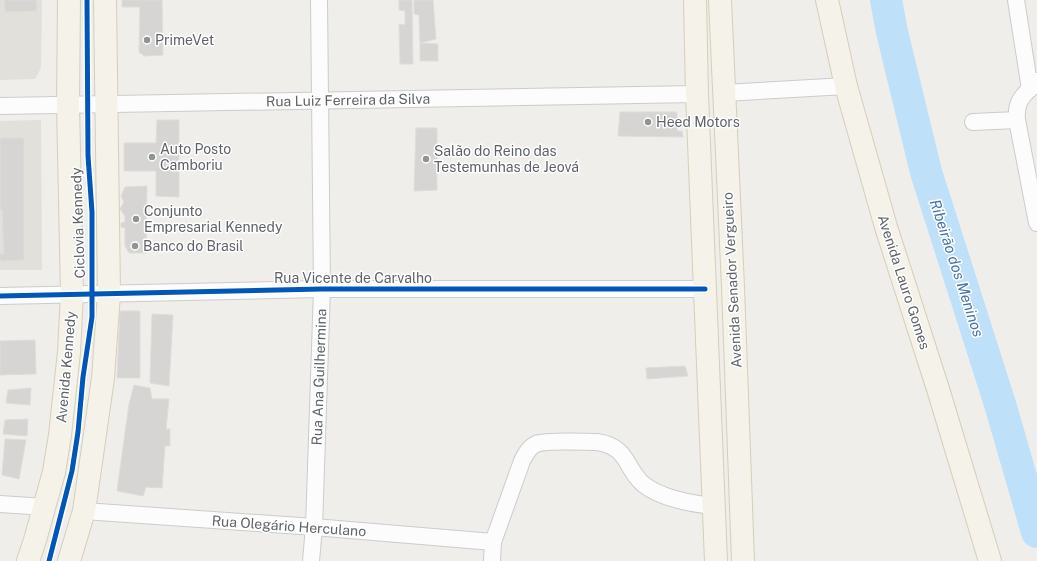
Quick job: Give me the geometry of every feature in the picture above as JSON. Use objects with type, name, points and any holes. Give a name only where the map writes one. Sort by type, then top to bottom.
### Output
[{"type":"main road","name":"Avenida Kennedy","points":[[28,561],[45,508],[54,472],[60,435],[69,352],[72,294],[68,105],[69,0]]},
{"type":"main road","points":[[69,561],[84,511],[103,378],[108,323],[105,0]]},
{"type":"main road","name":"Avenida Senador Vergueiro","points":[[695,0],[697,94],[716,561]]},
{"type":"main road","name":"Avenida Senador Vergueiro","points":[[720,0],[733,287],[743,561]]},
{"type":"main road","name":"Avenida Lauro Gomes","points":[[827,0],[846,86],[886,227],[938,389],[990,561]]},
{"type":"street","name":"Rua Ana Guilhermina","points":[[311,561],[314,527],[322,290],[319,0]]},
{"type":"street","points":[[1016,0],[1034,85],[1018,104],[1016,110],[1037,223]]},
{"type":"street","points":[[724,93],[846,86]]},
{"type":"street","name":"Rua Luiz Ferreira da Silva","points":[[0,106],[697,94]]},
{"type":"street","points":[[973,122],[1017,120]]},
{"type":"street","name":"Rua Vicente de Carvalho","points":[[0,296],[322,290],[706,290]]},
{"type":"street","points":[[492,561],[493,542],[509,495],[525,455],[529,449],[536,444],[597,442],[606,444],[619,451],[624,456],[638,479],[648,487],[677,499],[714,506]]},
{"type":"street","points":[[0,504],[45,508]]},
{"type":"street","name":"Rua Olegário Herculano","points":[[84,511],[314,527],[493,542]]},
{"type":"shaded area","points":[[0,0],[42,0],[41,68],[35,79],[0,80]]},
{"type":"shaded area","points":[[41,120],[42,270],[0,270],[0,121]]},
{"type":"building","points":[[4,0],[36,0],[37,11],[5,12]]},
{"type":"building","points":[[122,0],[162,0],[163,55],[144,56],[139,52],[140,7],[122,7]]},
{"type":"building","points":[[399,0],[412,0],[413,64],[400,64],[399,24],[405,25],[405,11],[399,10]]},
{"type":"building","points":[[414,0],[433,0],[436,39],[420,43],[419,15],[414,14]]},
{"type":"building","points":[[420,43],[438,44],[438,61],[420,61]]},
{"type":"building","name":"Heed Motors","points":[[620,112],[677,112],[677,131],[682,131],[683,137],[618,136]]},
{"type":"building","name":"Auto Posto Camboriu","points":[[157,120],[179,120],[179,197],[156,196],[156,171],[124,171],[124,143],[156,143]]},
{"type":"building","name":"Salão do Reino das Testemunhas de Jeová","points":[[416,128],[437,128],[437,190],[414,191]]},
{"type":"building","points":[[0,138],[24,138],[24,260],[0,261],[0,254],[4,254],[2,210],[0,210]]},
{"type":"building","name":"Conjunto Empresarial Kennedy","points":[[147,186],[146,229],[148,253],[129,253],[125,246],[125,228],[121,227],[121,223],[125,222],[125,216],[120,209],[124,202],[121,196],[125,187]]},
{"type":"building","points":[[120,311],[140,311],[140,378],[117,378]]},
{"type":"building","points":[[152,314],[173,315],[169,386],[150,383]]},
{"type":"building","points":[[35,340],[36,374],[0,375],[0,341]]},
{"type":"building","points":[[685,366],[688,376],[647,379],[646,368]]},
{"type":"building","points":[[134,385],[150,388],[152,399],[169,399],[166,429],[170,429],[170,446],[165,446],[162,488],[146,487],[143,496],[117,491],[129,404]]},
{"type":"building","points":[[31,388],[30,405],[6,403],[8,390]]},
{"type":"building","points":[[28,419],[27,436],[3,434],[5,420]]},
{"type":"building","points":[[5,439],[26,440],[19,479],[2,475]]},
{"type":"waterway","name":"Ribeirão dos Meninos","points":[[886,0],[892,32],[926,172],[1000,404],[1037,532]]},
{"type":"cycle path","name":"Ciclovia Kennedy","points":[[49,561],[72,471],[92,317],[92,212],[88,156],[87,0]]},
{"type":"cycle path","points":[[0,296],[322,289],[705,289]]},
{"type":"place","name":"PrimeVet","points":[[147,40]]},
{"type":"place","name":"Heed Motors","points":[[648,122]]},
{"type":"place","name":"Auto Posto Camboriu","points":[[152,157]]},
{"type":"place","name":"Salão do Reino das Testemunhas de Jeová","points":[[426,159]]},
{"type":"place","name":"Conjunto Empresarial Kennedy","points":[[136,219]]},
{"type":"place","name":"Banco do Brasil","points":[[135,246]]}]
